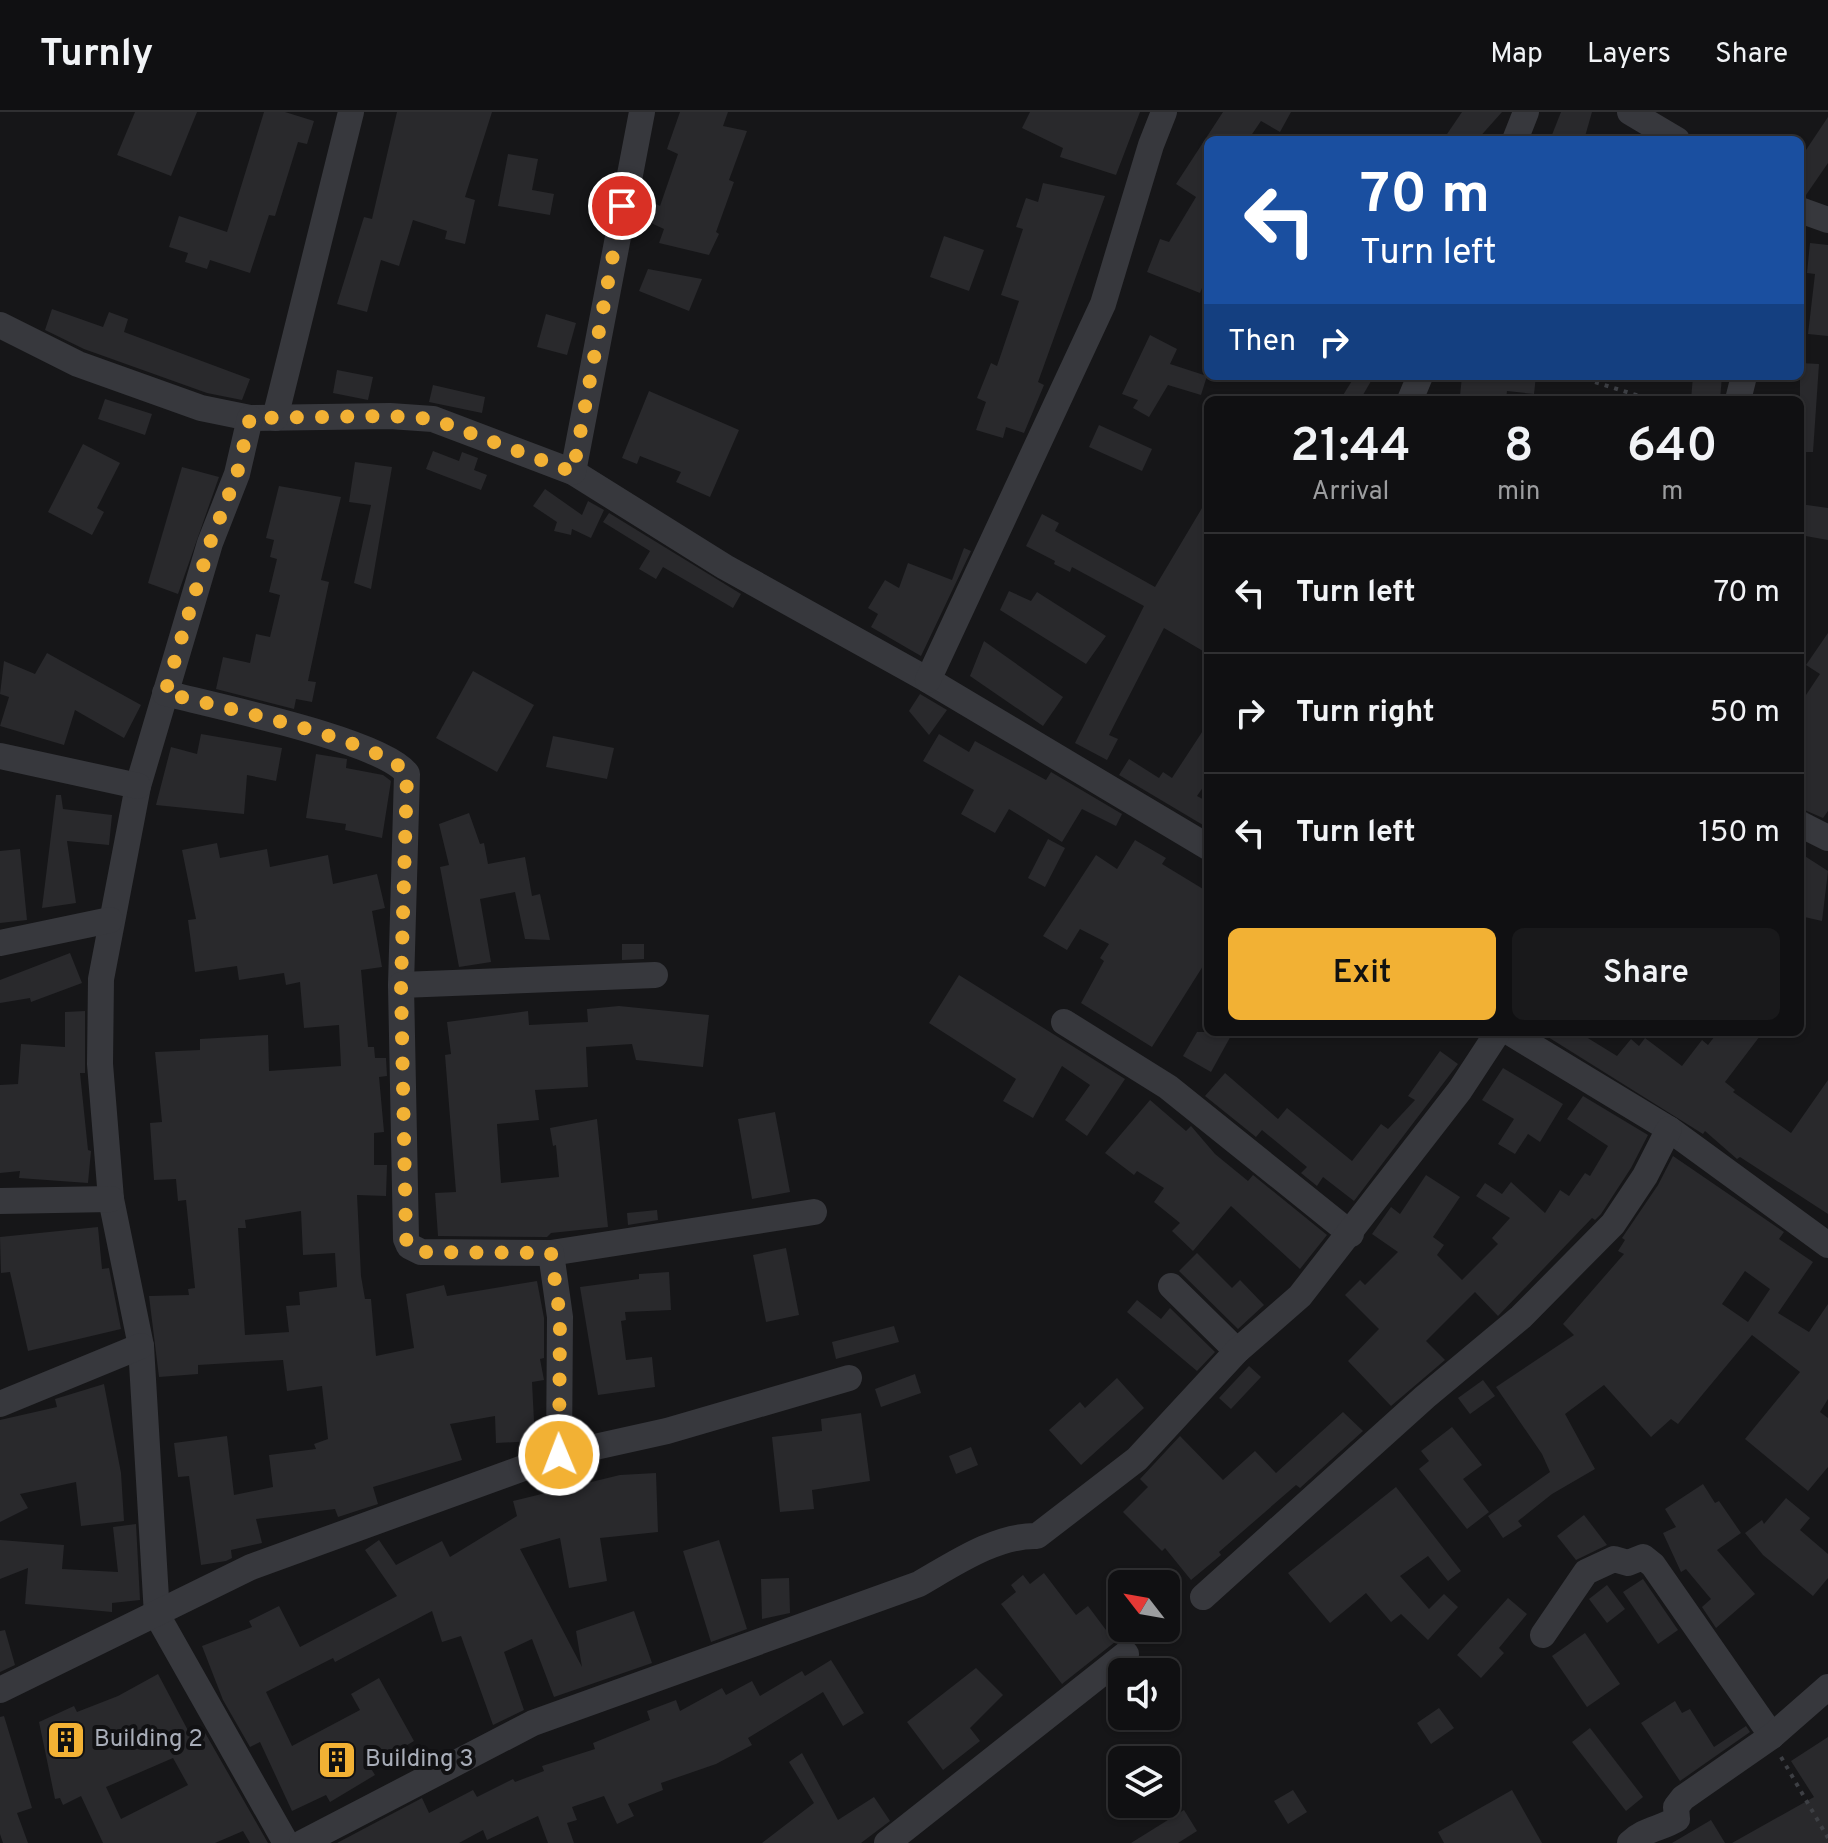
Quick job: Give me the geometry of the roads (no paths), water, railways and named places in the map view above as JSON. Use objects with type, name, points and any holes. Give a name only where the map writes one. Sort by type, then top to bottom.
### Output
[{"type":"street","points":[[286,1843],[157,1615],[141,1346],[111,1199],[100,1064],[101,979],[138,786],[210,543],[263,418],[351,112]]},
{"type":"street","points":[[573,472],[642,112]]},
{"type":"street","points":[[928,680],[1103,304],[1164,112]]},
{"type":"street","points":[[1517,136],[1526,112]]},
{"type":"street","points":[[1630,112],[1670,136]]},
{"type":"street","points":[[1804,211],[1828,220]]},
{"type":"street","points":[[0,325],[78,364],[201,408],[263,418],[390,416],[433,419],[573,472],[725,567],[928,680],[1204,845]]},
{"type":"street","points":[[165,693],[309,730],[392,759],[407,774],[401,985],[406,1239],[409,1246],[421,1252],[551,1253],[814,1212]]},
{"type":"street","points":[[0,756],[138,786]]},
{"type":"street","points":[[1804,826],[1828,838]]},
{"type":"street","points":[[0,943],[110,920]]},
{"type":"street","points":[[401,985],[655,975]]},
{"type":"street","points":[[1064,1022],[1168,1087],[1351,1234]]},
{"type":"street","points":[[302,1843],[533,1723],[919,1584],[969,1556],[1029,1536],[1137,1459],[1237,1351],[1300,1296],[1460,1090],[1511,1036]]},
{"type":"street","points":[[1516,1036],[1669,1129],[1828,1245]]},
{"type":"street","points":[[1203,1597],[1425,1397],[1521,1317],[1613,1224],[1645,1176],[1669,1129]]},
{"type":"street","points":[[0,1201],[111,1199]]},
{"type":"street","points":[[551,1253],[560,1317],[559,1455]]},
{"type":"street","points":[[1171,1286],[1237,1351]]},
{"type":"street","points":[[0,1404],[141,1346]]},
{"type":"street","points":[[0,1690],[251,1567],[559,1455],[667,1431],[849,1378]]},
{"type":"street","points":[[1543,1635],[1586,1572],[1614,1559],[1628,1563],[1643,1557],[1653,1565],[1772,1736]]},
{"type":"street","points":[[887,1843],[1126,1654]]},
{"type":"street","points":[[1630,1843],[1647,1829],[1664,1827],[1677,1819],[1676,1807],[1683,1798],[1772,1736],[1828,1687]]},
{"type":"place","name":"Building 2","points":[[66,1740]]},
{"type":"place","name":"Building 3","points":[[337,1760]]}]
